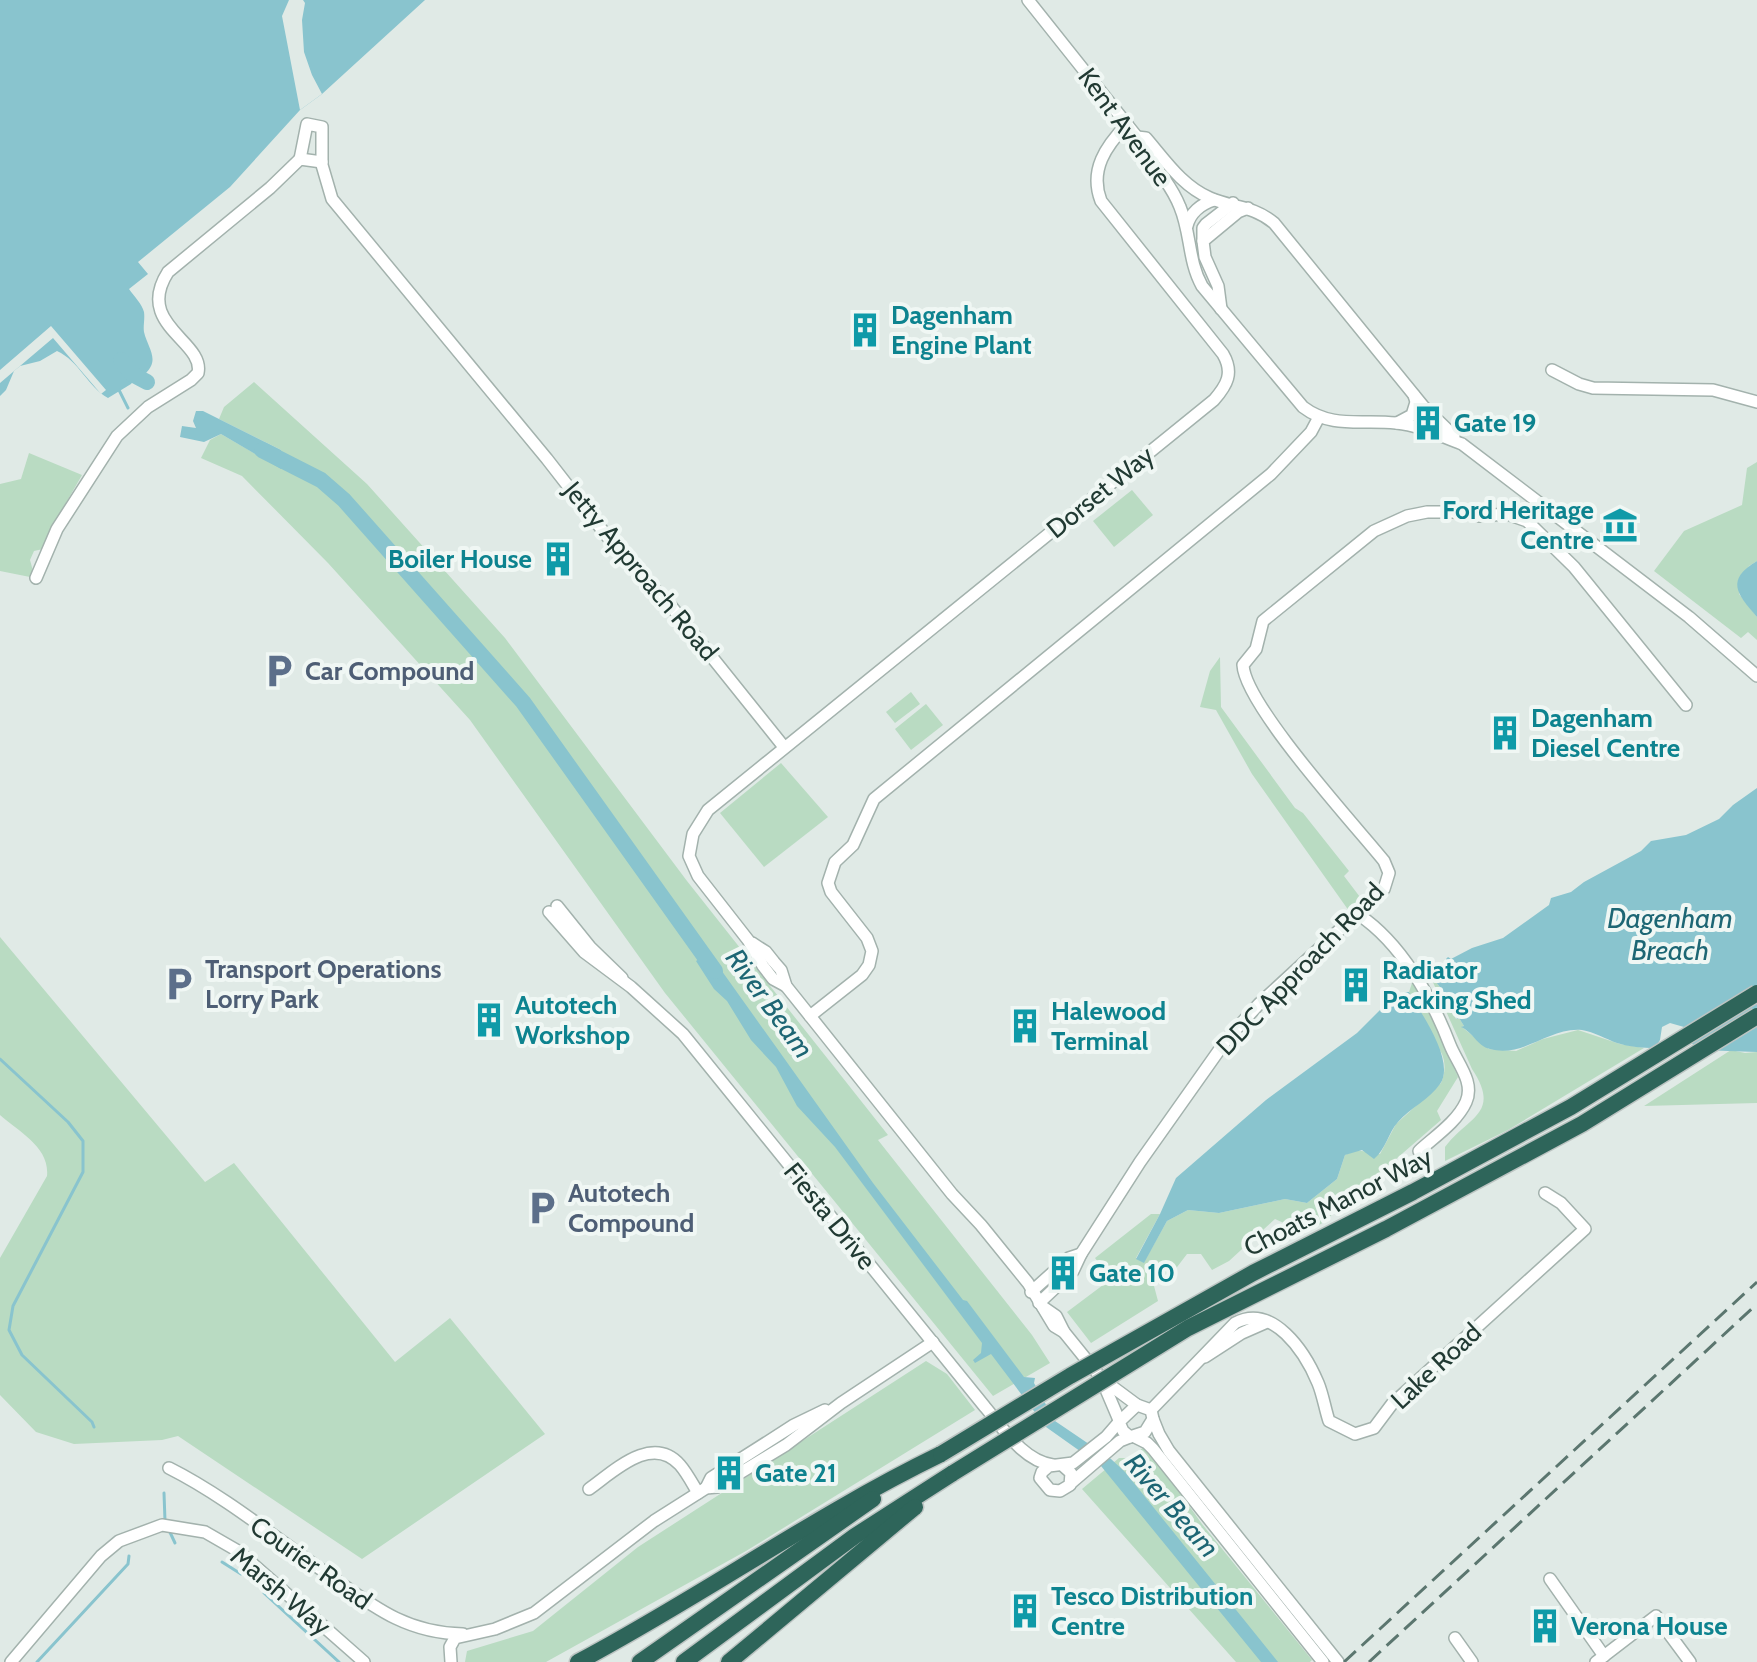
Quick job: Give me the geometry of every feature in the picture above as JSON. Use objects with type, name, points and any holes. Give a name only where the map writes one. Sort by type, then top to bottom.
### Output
[{"type":"highway","name":"Choats Manor Way","points":[[941,1454],[1241,1279],[1427,1185],[1571,1107],[1757,993]]},
{"type":"highway","name":"Choats Manor Way","points":[[953,1473],[1188,1328],[1386,1229],[1582,1124],[1757,1016]]},
{"type":"highway","points":[[578,1662],[706,1590],[872,1487],[941,1454]]},
{"type":"highway","points":[[640,1662],[941,1454]]},
{"type":"highway","points":[[684,1662],[855,1536],[953,1473]]},
{"type":"highway","points":[[729,1662],[898,1523],[953,1473]]},
{"type":"street","name":"Kent Avenue","points":[[1028,0],[1137,137],[1137,144],[1179,204],[1187,227],[1194,272],[1221,309]]},
{"type":"street","name":"Jetty Approach Road","points":[[300,159],[307,124],[322,127],[322,162],[332,199],[624,558],[671,606],[784,747]]},
{"type":"street","name":"Dorset Way","points":[[1102,1379],[1064,1332],[1056,1316],[1023,1287],[976,1229],[970,1216],[786,986],[781,970],[766,952],[748,940],[704,887],[689,856],[697,825],[725,794],[1214,400],[1226,385],[1228,368],[1223,354],[1101,201],[1096,188],[1095,177],[1101,160],[1111,142],[1127,124]]},
{"type":"street","points":[[1137,137],[1146,138],[1190,187],[1214,200],[1233,203],[1267,217],[1282,231],[1437,421],[1462,444],[1689,617],[1757,676]]},
{"type":"street","points":[[36,578],[62,521],[117,436],[148,407],[198,373],[198,362],[161,314],[157,301],[159,285],[168,272],[270,188],[300,159],[322,162]]},
{"type":"street","points":[[1187,227],[1189,217],[1214,200]]},
{"type":"street","points":[[1233,203],[1203,228],[1205,257],[1218,286],[1221,309],[1303,407],[1319,417],[1352,424],[1397,423],[1431,431],[1462,444]]},
{"type":"street","points":[[1203,241],[1238,212],[1248,208]]},
{"type":"street","points":[[1552,370],[1593,388],[1713,390],[1757,402]]},
{"type":"street","points":[[1397,423],[1409,418],[1414,411],[1416,402],[1412,391]]},
{"type":"street","points":[[810,1016],[862,975],[869,965],[872,951],[867,938],[831,892],[828,883],[835,862],[853,845],[874,799],[1271,474],[1311,432],[1319,417]]},
{"type":"street","name":"DDC Approach Road","points":[[1041,1305],[1073,1271],[1140,1162],[1227,1039],[1259,1004],[1359,915],[1384,889],[1388,879],[1388,868],[1274,727],[1247,684],[1243,665],[1256,649],[1263,621],[1374,531],[1407,516],[1427,512],[1479,516],[1501,514],[1527,521],[1574,567],[1686,705]]},
{"type":"street","name":"Fiesta Drive","points":[[553,909],[584,952],[631,987],[683,1034],[1023,1451],[1040,1478]]},
{"type":"street","points":[[1359,915],[1374,925],[1410,969],[1443,1027],[1469,1087],[1466,1103],[1450,1123],[1419,1151]]},
{"type":"street","name":"Lake Road","points":[[1152,1414],[1209,1348],[1235,1323],[1251,1316],[1275,1323],[1286,1334],[1319,1384],[1329,1421],[1355,1434],[1374,1428],[1392,1404],[1585,1229],[1561,1203],[1545,1193]]},
{"type":"street","points":[[1031,1292],[1069,1258],[1081,1254]]},
{"type":"street","name":"Courier Road","points":[[169,1468],[384,1613],[422,1629],[463,1634],[495,1629],[534,1613],[605,1556],[702,1490],[717,1487],[801,1435],[841,1403],[933,1342]]},
{"type":"street","points":[[1102,1379],[1152,1414],[1169,1451],[1311,1638],[1323,1662]]},
{"type":"street","points":[[1102,1379],[1123,1431],[1153,1449],[1311,1638],[1338,1662]]},
{"type":"street","points":[[1085,1462],[1045,1468],[1040,1478],[1052,1491],[1060,1491],[1070,1485],[1085,1462],[1109,1442],[1119,1421],[1137,1405]]},
{"type":"street","points":[[1109,1442],[1149,1429],[1152,1414]]},
{"type":"street","name":"Fiesta Drive","points":[[1023,1451],[1042,1463],[1058,1465]]},
{"type":"street","points":[[589,1489],[629,1460],[656,1453],[677,1461],[702,1490]]},
{"type":"street","points":[[1058,1465],[1071,1473],[1070,1485]]},
{"type":"street","name":"Marsh Way","points":[[11,1662],[101,1556],[119,1541],[168,1526],[205,1532],[238,1551],[364,1662]]},
{"type":"street","points":[[1550,1579],[1600,1659],[1656,1616],[1690,1662]]},
{"type":"street","points":[[451,1662],[451,1645],[455,1638],[463,1634]]},
{"type":"street","points":[[1455,1638],[1472,1662]]},
{"type":"green space","points":[[254,382],[367,484],[505,638],[687,881],[888,1135],[878,1140],[1032,1335],[1050,1363],[993,1396],[665,993],[470,720],[328,563],[242,476],[201,458],[210,440],[221,434],[280,468],[281,450],[219,419],[224,407]]},
{"type":"green space","points":[[29,453],[82,475],[43,549],[34,551],[30,560],[33,571],[30,577],[0,571],[0,484],[21,479]]},
{"type":"green space","points":[[1757,462],[1757,561],[1749,566],[1739,594],[1757,617],[1757,640],[1748,632],[1741,638],[1654,571],[1684,531],[1742,505],[1747,468]]},
{"type":"green space","points":[[1132,490],[1153,515],[1114,547],[1093,521]]},
{"type":"green space","points":[[1220,657],[1221,707],[1295,808],[1303,813],[1349,871],[1344,876],[1363,901],[1349,911],[1252,774],[1216,710],[1200,707],[1210,671]]},
{"type":"green space","points":[[911,692],[920,704],[895,723],[886,712]]},
{"type":"green space","points":[[926,704],[943,725],[911,750],[895,729]]},
{"type":"green space","points":[[781,763],[828,817],[764,867],[720,813]]},
{"type":"green space","points":[[0,937],[205,1182],[234,1163],[395,1362],[450,1318],[545,1434],[362,1559],[178,1436],[162,1440],[74,1444],[36,1432],[0,1395],[0,1258],[47,1176],[47,1166],[38,1148],[0,1115]]},
{"type":"green space","points":[[1440,965],[1433,978],[1446,995],[1456,1019],[1459,1018],[1462,1027],[1489,1049],[1516,1051],[1543,1039],[1578,1030],[1620,1044],[1644,1048],[1508,1130],[1445,1161],[1445,1147],[1478,1114],[1484,1096],[1427,969]]},
{"type":"green space","points":[[1414,977],[1458,1077],[1437,1111],[1441,1120],[1321,1224],[1299,1230],[1275,1219],[1229,1261],[1212,1270],[1201,1254],[1187,1254],[1171,1275],[1154,1286],[1158,1301],[1091,1343],[1067,1312],[1111,1279],[1095,1258],[1151,1214],[1160,1214],[1136,1258],[1144,1262],[1167,1221],[1188,1210],[1219,1213],[1285,1199],[1307,1203],[1337,1179],[1345,1155],[1356,1150],[1380,1154],[1396,1124],[1441,1083],[1444,1072],[1442,1054],[1409,992]]},
{"type":"green space","points":[[1731,1050],[1757,1052],[1757,1103],[1644,1106]]},
{"type":"green space","points":[[926,1361],[947,1374],[975,1410],[746,1551],[546,1662],[465,1662],[467,1651],[533,1631],[638,1547]]},
{"type":"green space","points":[[1144,1447],[1312,1660],[1310,1662],[1236,1662],[1082,1489],[1119,1458],[1130,1458]]},
{"type":"water","points":[[0,0],[425,0],[322,94],[300,110],[230,187],[138,262],[148,274],[129,289],[144,312],[144,332],[152,354],[152,364],[144,375],[140,372],[131,384],[108,398],[65,355],[57,351],[40,361],[20,366],[0,396]]},
{"type":"water","points":[[196,411],[203,411],[281,450],[281,469],[221,434],[204,442],[180,437],[182,426],[196,428],[193,421]]},
{"type":"water","points":[[1757,561],[1757,617],[1740,594],[1738,581],[1747,568]]},
{"type":"water","name":"Dagenham Breach","points":[[1757,788],[1757,1052],[1700,1050],[1691,1043],[1684,1027],[1670,1023],[1662,1027],[1655,1048],[1636,1047],[1591,1032],[1570,1030],[1502,1051],[1486,1047],[1461,1027],[1464,1026],[1433,978],[1448,957],[1451,959],[1503,938],[1549,905],[1551,898],[1571,892],[1641,851],[1651,841],[1686,835],[1719,819]]},
{"type":"water","points":[[709,953],[873,1183],[1024,1377],[1035,1378],[1034,1383],[1055,1421],[1125,1472],[1278,1662],[1261,1662],[1101,1466],[1046,1427],[991,1354],[975,1363],[973,1360],[981,1353],[982,1343],[835,1147],[797,1106],[776,1067],[751,1040],[727,1001],[714,989],[696,961]]},
{"type":"water","points":[[1409,992],[1435,1037],[1444,1074],[1436,1089],[1398,1122],[1374,1159],[1362,1150],[1345,1155],[1337,1179],[1307,1203],[1285,1199],[1219,1213],[1188,1210],[1167,1221],[1144,1263],[1136,1259],[1176,1178],[1266,1100],[1357,1033],[1392,998]]},
{"type":"pier","points":[[289,0],[303,0],[305,3],[302,20],[304,52],[322,94],[300,110],[282,16]]},
{"type":"pier","points":[[51,326],[106,390],[101,394],[53,338],[0,383],[0,370]]},
{"type":"waterway","name":"River Beam","points":[[121,360],[132,374],[147,382]]},
{"type":"waterway","points":[[119,390],[128,408]]},
{"type":"waterway","name":"River Beam","points":[[262,450],[321,480],[344,500],[523,702],[715,971]]},
{"type":"waterway","points":[[0,1059],[68,1122],[83,1141],[83,1172],[13,1306],[9,1330],[22,1355],[94,1427]]},
{"type":"waterway","points":[[164,1493],[165,1521]]},
{"type":"waterway","points":[[168,1528],[175,1543]]},
{"type":"waterway","points":[[37,1662],[128,1564],[129,1556]]},
{"type":"waterway","points":[[222,1562],[241,1574]]},
{"type":"waterway","points":[[264,1593],[339,1662]]},
{"type":"railway","points":[[1344,1662],[1757,1282]]},
{"type":"railway","points":[[1369,1662],[1757,1304]]},
{"type":"place","name":"Dagenham Engine Plant","points":[[865,330]]},
{"type":"place","name":"Gate 19","points":[[1428,423]]},
{"type":"place","name":"Ford Heritage Centre","points":[[1620,525]]},
{"type":"place","name":"Boiler House","points":[[558,559]]},
{"type":"place","name":"Car Compound","points":[[279,671]]},
{"type":"place","name":"Dagenham Diesel Centre","points":[[1505,733]]},
{"type":"place","name":"Transport Operations Lorry Park","points":[[179,984]]},
{"type":"place","name":"Radiator Packing Shed","points":[[1356,985]]},
{"type":"place","name":"Autotech Workshop","points":[[489,1020]]},
{"type":"place","name":"Halewood Terminal","points":[[1025,1026]]},
{"type":"place","name":"Autotech Compound","points":[[542,1208]]},
{"type":"place","name":"Gate 10","points":[[1063,1273]]},
{"type":"place","name":"Gate 21","points":[[729,1473]]},
{"type":"place","name":"Tesco Distribution Centre","points":[[1025,1611]]},
{"type":"place","name":"Verona House","points":[[1545,1626]]}]
